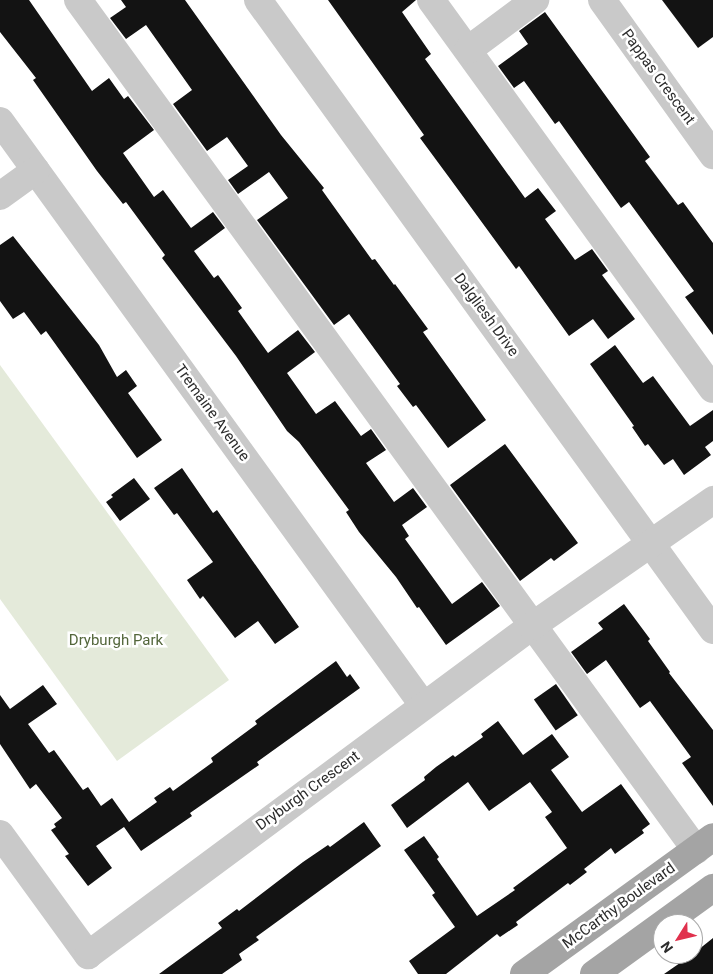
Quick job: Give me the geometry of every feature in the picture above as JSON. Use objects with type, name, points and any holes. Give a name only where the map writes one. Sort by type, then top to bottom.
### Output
[{"type":"main road","name":"McCarthy Boulevard","points":[[524,974],[704,844]]},
{"type":"main road","points":[[594,974],[713,888]]},
{"type":"street","points":[[78,0],[532,626],[704,844]]},
{"type":"street","name":"Dalgliesh Drive","points":[[258,0],[713,630]]},
{"type":"street","points":[[431,0],[713,389]]},
{"type":"street","points":[[468,50],[536,0]]},
{"type":"street","name":"Pappas Crescent","points":[[607,2],[713,155]]},
{"type":"street","name":"Tremaine Avenue","points":[[0,121],[423,705]]},
{"type":"street","points":[[0,196],[36,170]]},
{"type":"street","name":"Dryburgh Crescent","points":[[0,834],[88,955],[423,705],[532,626],[713,500]]},
{"type":"green space","name":"Dryburgh Park","points":[[0,365],[229,680],[117,761],[0,599]]},
{"type":"building","points":[[0,0],[29,0],[92,91],[109,78],[124,99],[128,96],[154,130],[123,153],[154,197],[163,190],[191,228],[213,212],[225,228],[194,251],[214,278],[218,275],[242,308],[238,311],[268,353],[298,330],[315,352],[287,373],[316,414],[335,401],[361,436],[371,429],[386,450],[366,463],[394,502],[413,488],[427,507],[402,525],[409,536],[405,539],[452,604],[482,582],[500,606],[446,645],[396,577],[359,532],[346,512],[349,510],[299,442],[287,431],[236,356],[162,258],[165,255],[126,202],[123,204],[97,171],[33,80],[36,78],[0,32]]},
{"type":"building","points":[[121,0],[185,0],[281,135],[324,188],[322,190],[372,260],[375,259],[428,329],[423,332],[486,420],[448,448],[416,405],[413,407],[397,386],[400,384],[349,314],[334,325],[257,220],[288,198],[269,172],[238,194],[228,180],[248,166],[227,137],[207,151],[173,104],[192,90],[146,25],[126,39],[110,18],[126,7]]},
{"type":"building","points":[[328,0],[416,0],[402,12],[431,54],[425,59],[525,198],[538,188],[556,211],[545,219],[575,260],[592,249],[608,271],[602,275],[635,319],[608,339],[593,319],[569,336],[519,266],[516,269],[420,138],[424,135]]},
{"type":"building","points":[[662,0],[713,0],[713,37],[698,48]]},
{"type":"building","points":[[545,12],[650,157],[645,161],[678,205],[683,202],[713,243],[713,335],[685,297],[694,291],[629,202],[621,208],[559,121],[555,124],[524,81],[514,88],[498,66],[528,44],[519,31]]},
{"type":"building","points":[[13,236],[99,345],[117,377],[126,370],[137,386],[128,393],[162,440],[137,458],[46,331],[41,335],[24,312],[13,319],[0,301],[0,245]]},
{"type":"building","points":[[615,345],[643,383],[653,376],[690,426],[713,410],[713,441],[705,447],[711,455],[684,475],[673,459],[664,465],[648,444],[645,446],[632,427],[634,426],[590,364]]},
{"type":"building","points":[[505,444],[578,543],[554,561],[551,558],[520,581],[450,485]]},
{"type":"building","points":[[182,468],[213,513],[217,510],[299,627],[275,644],[258,621],[235,638],[203,596],[200,599],[187,580],[213,562],[177,513],[174,515],[154,488]]},
{"type":"building","points":[[134,478],[150,499],[120,521],[106,502],[113,497],[111,495]]},
{"type":"building","points":[[624,604],[650,639],[648,641],[669,673],[713,730],[713,806],[682,763],[691,757],[650,701],[640,708],[606,660],[587,674],[571,652],[603,629],[598,623]]},
{"type":"building","points":[[336,661],[347,677],[350,674],[360,688],[257,762],[259,765],[190,813],[192,816],[141,851],[124,827],[96,846],[112,868],[88,886],[65,856],[69,854],[51,830],[56,827],[54,824],[62,818],[36,784],[30,789],[0,744],[0,695],[10,709],[43,685],[57,704],[28,724],[49,753],[54,750],[83,790],[88,787],[101,806],[112,798],[129,822],[157,802],[154,798],[170,787],[173,791],[213,762],[211,758],[257,724],[255,721]]},
{"type":"building","points":[[556,684],[578,715],[556,731],[534,699]]},
{"type":"building","points":[[498,721],[523,755],[552,734],[569,757],[551,770],[582,812],[621,784],[650,824],[642,830],[644,833],[615,854],[611,848],[584,869],[587,872],[570,885],[568,883],[516,922],[518,925],[500,937],[497,934],[446,974],[418,974],[409,961],[455,927],[432,895],[435,893],[404,850],[424,836],[439,857],[437,859],[477,916],[515,890],[513,888],[567,848],[545,817],[552,812],[530,782],[489,811],[468,782],[407,828],[391,805],[425,780],[424,777],[436,767],[453,755],[455,757],[483,737],[481,734]]},
{"type":"building","points":[[364,822],[381,846],[256,937],[259,940],[239,954],[242,960],[222,974],[159,974],[222,928],[218,923],[237,909],[239,911],[303,862],[328,845],[330,847]]},
{"type":"building","points":[[713,938],[713,974],[664,974],[678,964],[703,964],[703,946]]}]
